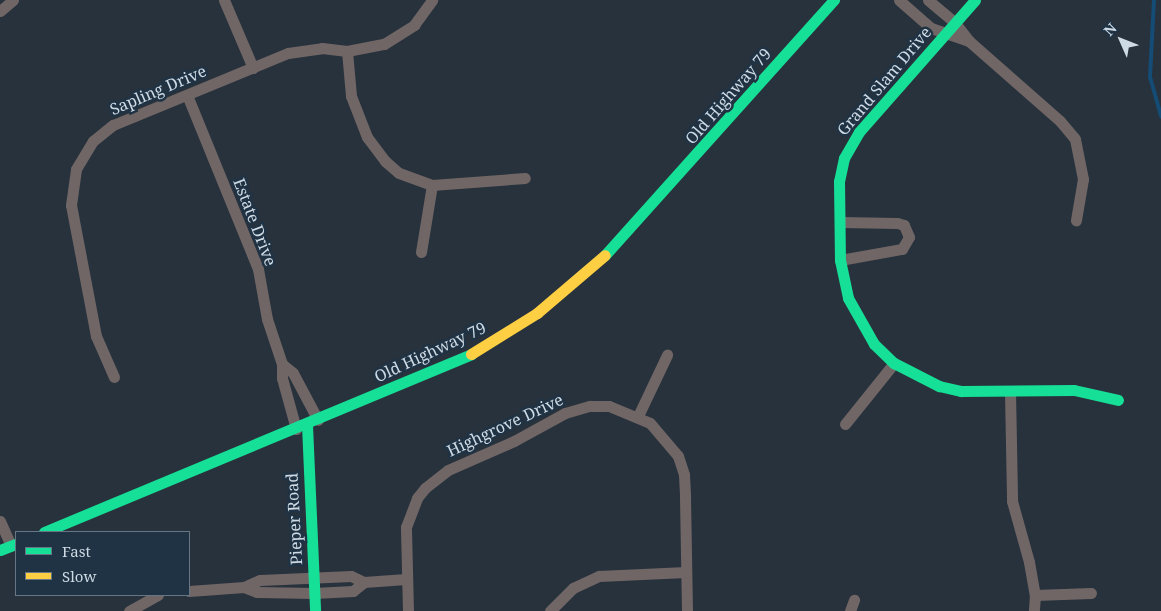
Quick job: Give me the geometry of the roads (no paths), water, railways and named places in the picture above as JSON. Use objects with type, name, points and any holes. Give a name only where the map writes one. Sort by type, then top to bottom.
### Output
[{"type":"street","points":[[0,11],[13,0]]},
{"type":"street","points":[[224,0],[253,68]]},
{"type":"street","name":"Sapling Drive","points":[[114,377],[93,325],[72,212],[72,182],[84,155],[102,134],[113,126],[253,68],[302,50],[348,51],[384,44],[401,35],[427,10],[432,0]]},
{"type":"street","name":"Old Highway 79","points":[[46,531],[440,369],[488,346],[537,314],[584,276],[681,174],[834,0]]},
{"type":"street","points":[[899,0],[931,28],[969,41]]},
{"type":"street","points":[[928,0],[955,23],[969,41],[1054,115],[1075,140],[1083,179],[1076,220]]},
{"type":"street","name":"Grand Slam Drive","points":[[975,0],[850,144],[838,181],[840,260],[843,280],[855,316],[874,344],[894,363],[940,386],[961,391],[1074,390],[1118,400]]},
{"type":"street","points":[[348,51],[351,96],[373,148],[399,173],[432,185],[525,178]]},
{"type":"street","name":"Estate Drive","points":[[187,95],[252,251],[267,319],[282,364],[282,378],[296,429]]},
{"type":"street","points":[[421,252],[432,185]]},
{"type":"street","points":[[840,222],[897,223],[904,225],[909,237],[902,249],[840,260]]},
{"type":"street","points":[[638,416],[667,355]]},
{"type":"street","points":[[845,424],[894,363]]},
{"type":"street","name":"Estate Drive","points":[[282,364],[293,373],[318,420]]},
{"type":"street","points":[[1010,392],[1012,501],[1035,595],[1034,611]]},
{"type":"street","name":"Highgrove Drive","points":[[408,611],[406,528],[417,498],[435,479],[565,413],[590,406],[609,406],[638,416],[657,428],[680,462],[685,497],[687,611]]},
{"type":"street","name":"Pieper Road","points":[[307,425],[315,611]]},
{"type":"street","points":[[0,521],[9,547]]},
{"type":"street","points":[[550,611],[573,588],[600,576],[686,572]]},
{"type":"street","points":[[190,590],[244,587],[260,580],[351,576],[364,582],[406,580]]},
{"type":"street","points":[[244,587],[257,592],[314,593],[353,591],[364,582]]},
{"type":"street","points":[[1035,595],[1091,593]]},
{"type":"street","points":[[129,611],[156,596]]},
{"type":"waterway","points":[[1154,0],[1150,77],[1161,116]]}]
